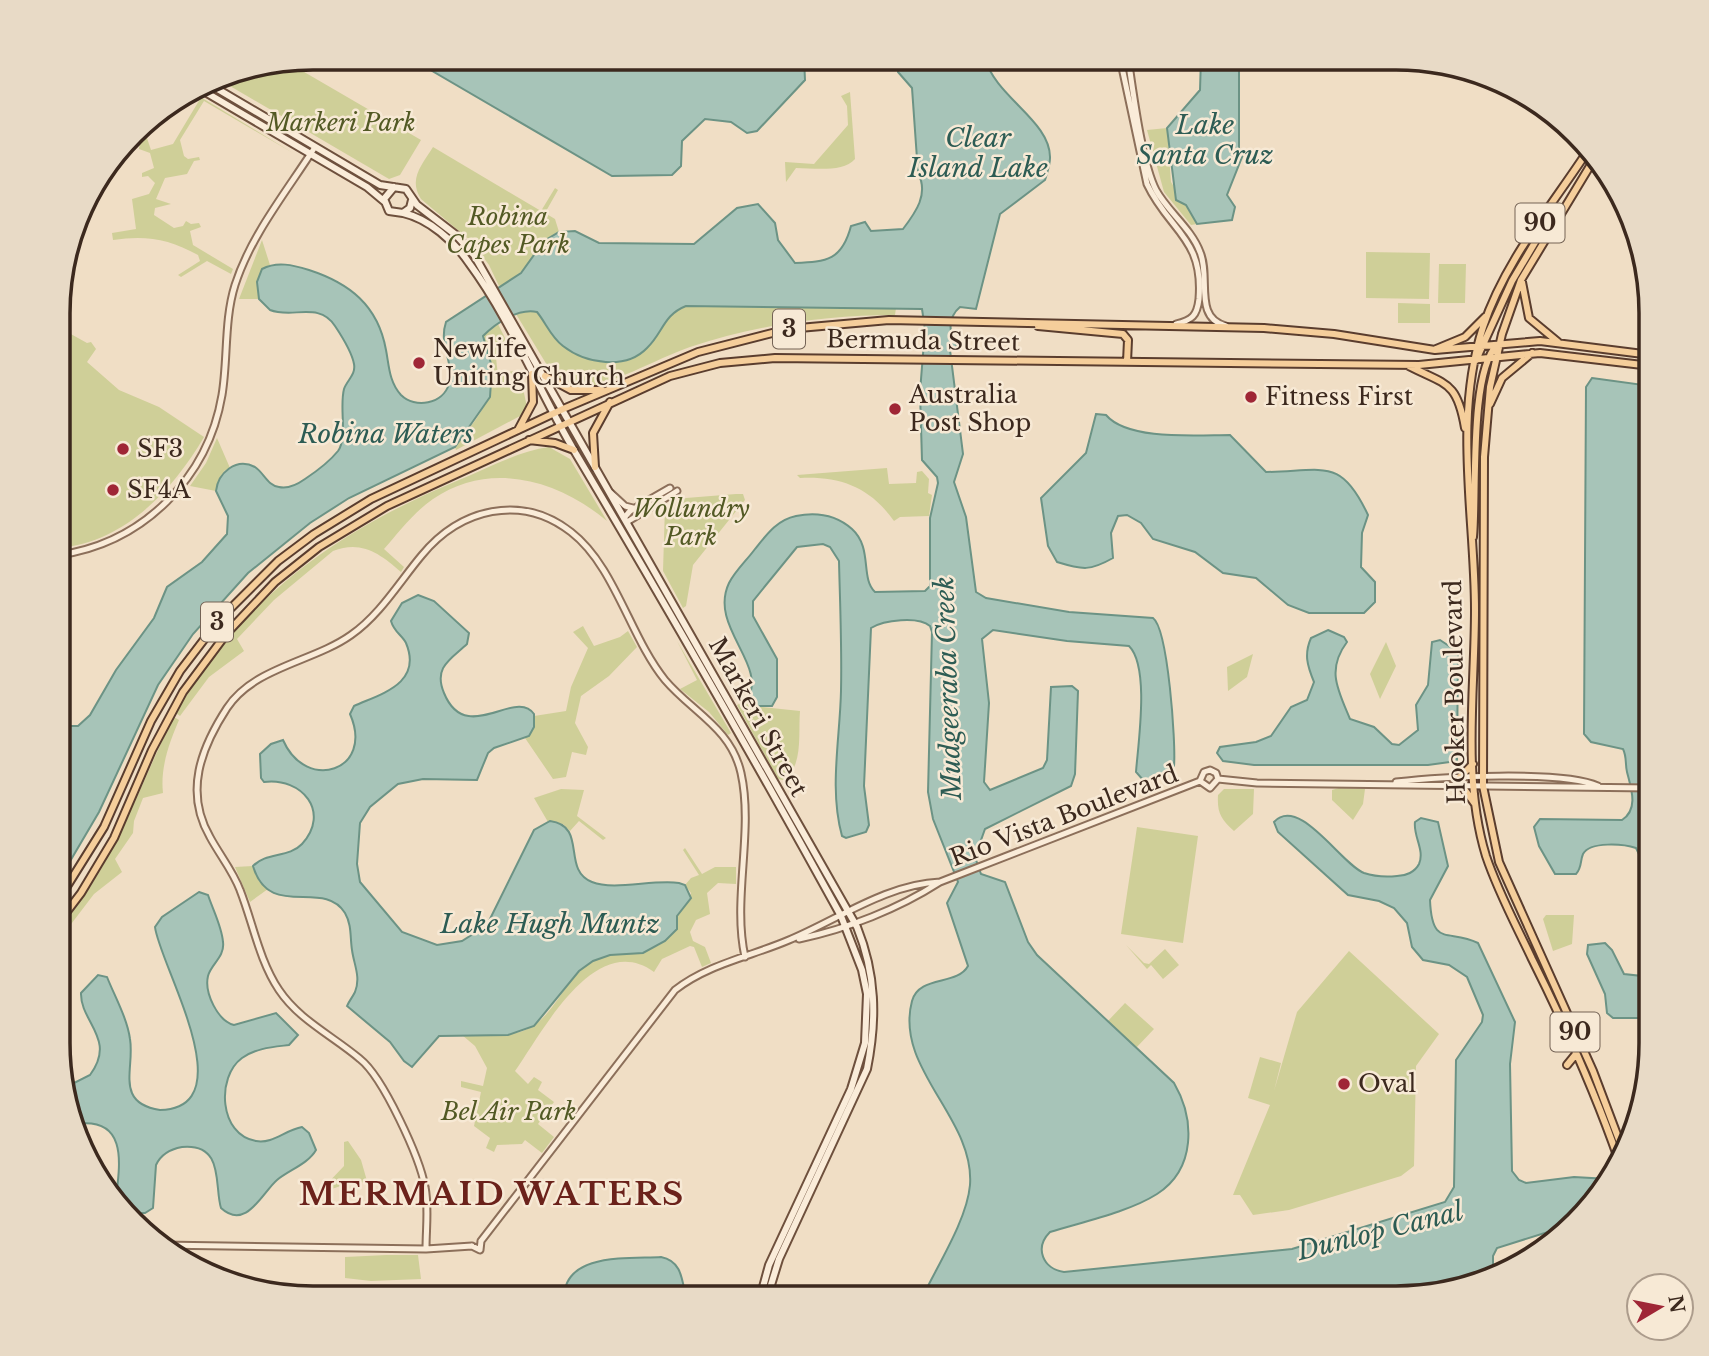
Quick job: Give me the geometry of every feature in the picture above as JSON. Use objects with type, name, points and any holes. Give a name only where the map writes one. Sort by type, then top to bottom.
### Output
[{"type":"main road","points":[[210,94],[313,150],[380,185],[406,189],[412,200],[410,208],[403,213],[392,213],[368,187],[313,150],[218,90]]},
{"type":"main road","name":"90","points":[[1475,361],[1488,314],[1510,267],[1583,158]]},
{"type":"main road","name":"90","points":[[1496,357],[1521,281],[1555,220],[1589,167]]},
{"type":"main road","points":[[384,202],[387,192],[394,187]]},
{"type":"main road","name":"Markeri Street","points":[[412,200],[456,235],[492,282],[854,922],[869,960],[874,1004],[867,1069],[779,1259],[771,1285]]},
{"type":"main road","name":"Markeri Street","points":[[403,213],[422,219],[449,240],[485,287],[574,450],[841,916],[862,970],[867,994],[867,1022],[860,1066],[769,1265],[763,1285]]},
{"type":"main road","points":[[1481,346],[1512,281],[1543,229],[1555,220]]},
{"type":"main road","points":[[1521,281],[1524,308],[1529,318],[1558,342]]},
{"type":"main road","points":[[1435,350],[1465,337],[1488,314]]},
{"type":"main road","name":"Bermuda Street","points":[[71,880],[104,827],[144,735],[169,689],[198,646],[242,594],[290,551],[340,516],[387,491],[564,409],[691,355],[749,337],[821,324],[919,321],[1233,327],[1317,332],[1435,350],[1558,342],[1639,353]]},
{"type":"main road","points":[[1005,321],[1123,333],[1128,341],[1127,362]]},
{"type":"main road","points":[[1471,561],[1478,418],[1488,359],[1499,344]]},
{"type":"main road","points":[[1486,415],[1502,378],[1532,353]]},
{"type":"main road","name":"Bermuda Street","points":[[71,906],[114,838],[152,750],[183,692],[213,650],[248,609],[288,571],[352,525],[560,425],[670,376],[733,361],[919,359],[1407,365],[1475,361],[1532,353],[1567,354],[1639,364]]},
{"type":"main road","name":"Hooker Boulevard","points":[[1496,357],[1486,415],[1483,786],[1499,862],[1593,1071],[1619,1139]]},
{"type":"main road","name":"Hooker Boulevard","points":[[1475,361],[1469,405],[1468,450],[1475,636],[1475,804],[1483,844],[1494,876],[1581,1065],[1614,1149]]},
{"type":"main road","points":[[1407,365],[1440,379],[1455,393],[1462,411],[1468,450]]},
{"type":"main road","points":[[519,430],[533,402],[532,374]]},
{"type":"main road","points":[[545,376],[571,390],[607,390]]},
{"type":"main road","points":[[595,467],[593,433],[610,402]]},
{"type":"main road","points":[[528,440],[555,443],[574,450]]},
{"type":"main road","points":[[619,526],[625,520]]},
{"type":"main road","points":[[1475,636],[1485,635]]},
{"type":"main road","points":[[1460,777],[1474,763]]},
{"type":"main road","points":[[1462,786],[1475,804]]},
{"type":"main road","points":[[1576,1054],[1567,1065],[1581,1065]]},
{"type":"street","points":[[1123,71],[1147,184],[1155,200],[1188,240],[1199,258],[1198,307],[1192,319],[1170,326]]},
{"type":"street","points":[[1131,71],[1153,184],[1196,243],[1206,285],[1208,316],[1216,323],[1233,327]]},
{"type":"street","points":[[70,552],[99,545],[133,529],[164,506],[193,472],[208,444],[220,408],[231,304],[240,271],[257,237],[313,150]]},
{"type":"street","points":[[1198,307],[1203,312],[1206,285]]},
{"type":"street","points":[[673,489],[650,509],[625,520],[637,507],[673,489]]},
{"type":"street","points":[[608,490],[626,507],[650,509]]},
{"type":"street","points":[[178,1245],[426,1249],[427,1202],[423,1177],[384,1091],[364,1062],[303,1017],[279,990],[264,962],[235,879],[210,838],[200,813],[196,786],[201,759],[226,709],[240,693],[257,681],[354,634],[436,538],[464,519],[488,512],[531,512],[555,521],[575,535],[592,554],[663,677],[717,726],[739,765],[743,791],[745,957]]},
{"type":"street","points":[[1210,770],[1216,773],[1218,779],[1210,788],[1200,781],[1203,772],[1210,770]]},
{"type":"street","name":"Rio Vista Boulevard","points":[[1382,784],[1483,777],[1576,779],[1599,786]]},
{"type":"street","name":"Rio Vista Boulevard","points":[[1218,779],[1257,783],[1638,789]]},
{"type":"street","name":"Rio Vista Boulevard","points":[[426,1249],[472,1246],[480,1250],[481,1241],[670,994],[695,977],[789,941],[854,922],[909,900],[940,882],[1200,781]]},
{"type":"street","name":"Rio Vista Boulevard","points":[[789,941],[848,912],[920,883],[940,882]]},
{"type":"green space","name":"Markeri Park","points":[[302,71],[421,140],[400,175],[389,179],[229,86],[250,78]]},
{"type":"green space","points":[[850,92],[855,159],[836,168],[796,168],[786,182],[785,162],[814,164],[848,125],[847,106],[841,96]]},
{"type":"green space","points":[[202,98],[293,153],[204,101],[180,140],[184,156],[188,159],[199,157],[200,160],[194,161],[187,174],[165,178],[156,199],[171,204],[155,208],[154,215],[174,228],[183,226],[186,221],[191,224],[199,223],[201,227],[190,231],[193,245],[233,269],[231,274],[207,261],[181,277],[178,275],[200,261],[198,255],[177,245],[157,240],[113,240],[112,233],[136,229],[132,199],[149,194],[155,183],[148,176],[142,177],[142,173],[154,168],[150,153],[139,149],[140,143],[146,136],[151,150],[173,144]]},
{"type":"green space","points":[[1167,128],[1171,182],[1197,224],[1191,225],[1164,192],[1147,130]]},
{"type":"green space","name":"Robina Capes Park","points":[[433,147],[541,211],[555,188],[558,190],[545,213],[555,219],[559,232],[543,244],[509,282],[499,286],[489,265],[472,242],[421,199],[417,192],[418,172]]},
{"type":"green space","points":[[262,240],[270,265],[262,269],[259,299],[239,299]]},
{"type":"green space","points":[[1366,252],[1430,253],[1429,299],[1366,298]]},
{"type":"green space","points":[[1439,264],[1466,264],[1465,303],[1438,303]]},
{"type":"green space","points":[[1398,303],[1430,304],[1430,323],[1398,323]]},
{"type":"green space","points":[[686,306],[896,308],[895,315],[817,319],[715,339],[676,352],[603,383],[575,388],[553,375],[516,314],[525,310],[537,312],[555,338],[572,352],[594,360],[617,362],[628,360],[647,348],[672,314]]},
{"type":"green space","points":[[498,324],[506,340],[497,350],[498,374],[519,370],[527,407],[520,416],[456,450],[455,447],[476,419],[488,396],[491,371],[483,336]]},
{"type":"green space","points":[[70,334],[87,343],[91,342],[96,349],[87,362],[119,390],[159,407],[204,437],[178,476],[145,510],[105,536],[70,546]]},
{"type":"green space","points":[[217,438],[230,468],[224,471],[216,491],[190,486],[206,463]]},
{"type":"green space","points":[[549,447],[570,459],[607,521],[567,495],[523,480],[477,480],[455,487],[419,510],[384,549],[404,567],[401,572],[378,555],[362,548],[333,551],[274,600],[237,639],[244,651],[209,677],[180,716],[176,713],[232,635],[263,602],[297,572],[333,546],[414,500],[492,465]]},
{"type":"green space","points":[[887,468],[889,484],[916,483],[917,472],[922,471],[929,479],[928,493],[932,495],[929,516],[900,517],[894,521],[875,500],[853,486],[828,479],[800,478],[797,475]]},
{"type":"green space","name":"Wollundry Park","points":[[743,494],[745,500],[693,565],[686,606],[683,608],[663,571],[665,506],[686,498]]},
{"type":"green space","points":[[583,626],[594,646],[620,637],[628,631],[637,647],[609,676],[581,696],[575,723],[588,747],[586,755],[572,752],[566,777],[553,779],[525,738],[533,730],[534,716],[566,711],[571,687],[588,648],[573,632]]},
{"type":"green space","points":[[677,641],[731,733],[728,735],[709,712],[680,689],[697,680]]},
{"type":"green space","points":[[1386,642],[1396,666],[1380,699],[1370,674]]},
{"type":"green space","points":[[1253,654],[1247,677],[1228,691],[1227,667]]},
{"type":"green space","points":[[747,700],[752,706],[800,711],[797,758],[790,774],[783,780],[778,779],[737,705]]},
{"type":"green space","points":[[174,717],[179,720],[164,764],[163,793],[143,798],[134,821],[133,833],[115,859],[122,872],[94,894],[71,924],[71,912],[105,862]]},
{"type":"green space","points":[[561,789],[584,790],[577,816],[606,838],[603,840],[579,821],[570,831],[563,824],[548,822],[534,798]]},
{"type":"green space","points":[[1224,789],[1254,789],[1253,814],[1234,831],[1223,819],[1218,807],[1218,795]]},
{"type":"green space","points":[[1365,789],[1363,804],[1353,820],[1332,800],[1332,790]]},
{"type":"green space","points":[[1137,827],[1198,836],[1183,943],[1121,934]]},
{"type":"green space","name":"Bel Air Park","points":[[685,848],[702,874],[715,867],[736,867],[736,884],[718,883],[707,893],[710,914],[696,920],[690,932],[693,941],[705,947],[711,963],[702,967],[694,947],[690,946],[662,959],[654,972],[632,962],[611,964],[591,974],[572,991],[555,1012],[515,1071],[528,1084],[534,1077],[542,1082],[538,1090],[554,1102],[538,1124],[554,1137],[542,1153],[525,1140],[522,1144],[497,1145],[494,1152],[486,1148],[490,1138],[474,1126],[481,1092],[461,1087],[461,1081],[483,1086],[487,1068],[475,1046],[462,1035],[506,1034],[532,1027],[550,1010],[573,978],[592,962],[603,957],[647,950],[666,940],[675,929],[677,916],[691,893],[685,885],[691,878],[699,875],[683,850]]},
{"type":"green space","points":[[253,866],[259,881],[268,889],[250,902],[235,867]]},
{"type":"green space","points":[[1546,915],[1574,915],[1572,944],[1553,951],[1543,919]]},
{"type":"green space","points":[[1126,945],[1144,963],[1149,964],[1165,949],[1179,965],[1163,979],[1151,965],[1147,969]]},
{"type":"green space","points":[[1349,951],[1439,1034],[1416,1066],[1414,1166],[1401,1176],[1289,1210],[1253,1215],[1240,1195],[1233,1195],[1270,1105],[1248,1098],[1260,1057],[1281,1063],[1274,1091],[1297,1012]]},
{"type":"green space","points":[[1125,1003],[1154,1029],[1136,1048],[1107,1022]]},
{"type":"green space","points":[[348,1141],[361,1160],[367,1181],[372,1184],[369,1186],[358,1180],[326,1191],[324,1187],[344,1166],[344,1142]]},
{"type":"green space","points":[[418,1255],[421,1279],[371,1281],[345,1278],[345,1257]]},
{"type":"water","points":[[431,70],[805,70],[805,80],[757,131],[747,133],[731,122],[705,119],[682,141],[681,166],[672,175],[612,176]]},
{"type":"water","points":[[990,71],[1042,132],[1050,158],[1045,180],[1000,214],[976,309],[960,307],[951,321],[951,331],[957,346],[950,350],[963,454],[954,482],[966,517],[976,592],[986,598],[1069,612],[1153,618],[1163,643],[1170,688],[1174,766],[1168,773],[1144,781],[1136,772],[1141,688],[1135,656],[1129,646],[1067,641],[993,630],[982,639],[989,703],[984,782],[990,790],[1043,768],[1047,760],[1051,687],[1072,686],[1078,691],[1075,774],[1071,786],[985,829],[975,857],[981,874],[1005,882],[1028,942],[1037,955],[1174,1083],[1186,1112],[1188,1127],[1185,1157],[1170,1184],[1133,1206],[1050,1232],[1042,1245],[1043,1257],[1051,1267],[1064,1272],[1292,1249],[1445,1202],[1454,1187],[1456,1060],[1482,1022],[1483,1015],[1467,977],[1449,965],[1423,960],[1412,947],[1407,923],[1394,908],[1379,901],[1348,895],[1278,832],[1274,822],[1284,816],[1295,817],[1320,834],[1364,873],[1393,876],[1410,873],[1419,864],[1421,854],[1415,822],[1421,818],[1438,822],[1448,866],[1430,900],[1434,925],[1444,934],[1478,943],[1515,1022],[1510,1064],[1512,1171],[1519,1180],[1526,1183],[1574,1177],[1598,1178],[1579,1203],[1549,1232],[1497,1248],[1493,1265],[1459,1278],[1396,1286],[928,1286],[957,1228],[968,1199],[970,1185],[968,1161],[961,1138],[924,1071],[914,1049],[910,1026],[912,1001],[916,993],[922,987],[956,976],[968,966],[947,903],[958,882],[933,819],[928,792],[932,632],[930,626],[925,623],[909,620],[892,621],[871,628],[864,786],[869,825],[866,832],[846,838],[842,836],[836,800],[841,691],[839,561],[830,547],[823,544],[797,547],[753,601],[753,616],[777,659],[777,697],[772,706],[752,706],[747,700],[752,687],[751,673],[731,630],[725,599],[729,583],[768,533],[783,521],[803,515],[833,518],[852,529],[862,545],[868,579],[875,592],[925,591],[930,586],[930,518],[938,483],[937,477],[922,460],[920,392],[925,329],[922,309],[686,306],[672,314],[647,348],[628,360],[617,362],[594,360],[572,352],[555,338],[537,312],[515,314],[494,326],[483,336],[492,367],[490,397],[455,447],[349,498],[310,523],[248,573],[193,634],[158,685],[99,812],[71,860],[71,726],[78,726],[90,715],[116,670],[154,618],[167,587],[202,562],[227,534],[228,516],[216,491],[220,478],[235,465],[248,464],[275,486],[289,487],[322,467],[341,445],[344,389],[354,368],[351,355],[335,326],[321,314],[270,310],[259,299],[257,282],[262,269],[279,264],[297,267],[323,275],[349,289],[369,308],[376,320],[397,390],[414,402],[435,400],[446,391],[449,384],[450,369],[444,339],[446,322],[521,273],[544,241],[559,232],[575,231],[599,243],[694,244],[737,208],[758,204],[775,223],[778,240],[795,263],[816,262],[832,257],[843,246],[851,226],[865,222],[871,231],[903,229],[920,202],[922,188],[918,173],[912,88],[898,72]]},
{"type":"water","name":"Lake Santa Cruz","points":[[1201,71],[1239,71],[1239,150],[1244,152],[1227,195],[1235,207],[1232,220],[1197,224],[1186,205],[1176,200],[1167,128],[1200,90]]},
{"type":"water","points":[[1592,378],[1639,384],[1638,853],[1636,848],[1624,845],[1600,845],[1583,854],[1576,874],[1555,874],[1539,846],[1534,827],[1540,819],[1622,820],[1631,810],[1632,804],[1623,749],[1591,742],[1584,734],[1586,387]]},
{"type":"water","points":[[1096,414],[1106,415],[1116,423],[1146,433],[1183,436],[1230,435],[1266,472],[1317,470],[1329,471],[1339,476],[1358,496],[1368,515],[1362,533],[1361,567],[1375,582],[1375,602],[1364,613],[1309,613],[1288,605],[1256,578],[1223,573],[1195,552],[1153,539],[1141,523],[1127,515],[1118,516],[1111,533],[1113,558],[1086,568],[1057,562],[1048,546],[1041,498],[1086,453]]},
{"type":"water","name":"Lake Hugh Muntz","points":[[418,595],[434,601],[469,633],[467,644],[442,670],[441,684],[453,708],[465,715],[477,716],[515,707],[526,708],[534,714],[534,727],[529,736],[494,748],[488,753],[477,780],[423,779],[398,784],[370,807],[360,823],[357,864],[360,882],[402,932],[437,945],[462,941],[487,925],[534,830],[550,821],[568,831],[578,868],[583,876],[592,882],[611,885],[679,883],[685,885],[691,898],[677,916],[677,929],[665,941],[643,953],[610,955],[593,961],[579,971],[534,1026],[508,1035],[439,1036],[412,1067],[390,1042],[347,1006],[355,992],[357,981],[350,927],[345,913],[335,903],[324,899],[283,896],[271,892],[261,882],[253,866],[264,859],[297,848],[310,832],[314,820],[313,809],[300,791],[278,782],[264,782],[261,778],[260,754],[271,744],[283,740],[294,756],[307,766],[321,770],[334,768],[346,761],[353,750],[355,734],[350,714],[354,706],[386,692],[404,678],[409,668],[410,657],[406,643],[391,621],[402,603]]},
{"type":"water","points":[[1328,630],[1344,637],[1347,642],[1337,662],[1336,680],[1350,719],[1374,727],[1392,744],[1399,745],[1418,730],[1416,705],[1428,685],[1432,642],[1440,640],[1458,652],[1457,761],[1428,765],[1254,765],[1223,761],[1217,753],[1220,747],[1256,742],[1271,736],[1291,707],[1307,700],[1314,682],[1307,660],[1309,644],[1311,638]]},
{"type":"water","points":[[199,892],[208,895],[219,924],[223,947],[207,983],[210,998],[218,1012],[234,1025],[276,1013],[298,1035],[289,1045],[265,1048],[242,1058],[228,1078],[225,1104],[228,1117],[244,1136],[262,1141],[302,1127],[309,1133],[316,1150],[303,1163],[277,1180],[246,1213],[230,1214],[221,1208],[215,1168],[211,1159],[196,1148],[182,1147],[174,1149],[158,1161],[153,1208],[140,1213],[117,1187],[119,1158],[113,1135],[105,1128],[85,1124],[78,1106],[74,1083],[90,1075],[100,1051],[99,1041],[82,1003],[81,993],[98,975],[107,977],[124,1015],[131,1050],[130,1083],[137,1100],[160,1110],[185,1103],[196,1086],[197,1061],[191,1032],[155,927],[162,917]]},
{"type":"water","points":[[1605,943],[1612,950],[1624,974],[1638,976],[1638,1018],[1613,1018],[1607,1013],[1605,994],[1587,954],[1588,945]]},
{"type":"water","points":[[617,1259],[668,1259],[677,1267],[683,1285],[567,1285],[575,1272],[587,1265]]},
{"type":"place","name":"Newlife Uniting Church","points":[[419,363]]},
{"type":"place","name":"Fitness First","points":[[1251,397]]},
{"type":"place","name":"Australia Post Shop","points":[[895,409]]},
{"type":"place","name":"SF3","points":[[123,449]]},
{"type":"place","name":"SF4A","points":[[113,490]]},
{"type":"place","name":"Oval","points":[[1344,1084]]},
{"type":"district","name":"MERMAID WATERS","points":[[492,1194]]},
{"type":"water label","name":"Clear Island Lake","points":[[978,153]]},
{"type":"water label","name":"Robina Waters","points":[[386,434]]},
{"type":"water label","name":"Mudgeeraba Creek","points":[[948,688]]},
{"type":"water label","name":"Dunlop Canal","points":[[1380,1231]]}]
